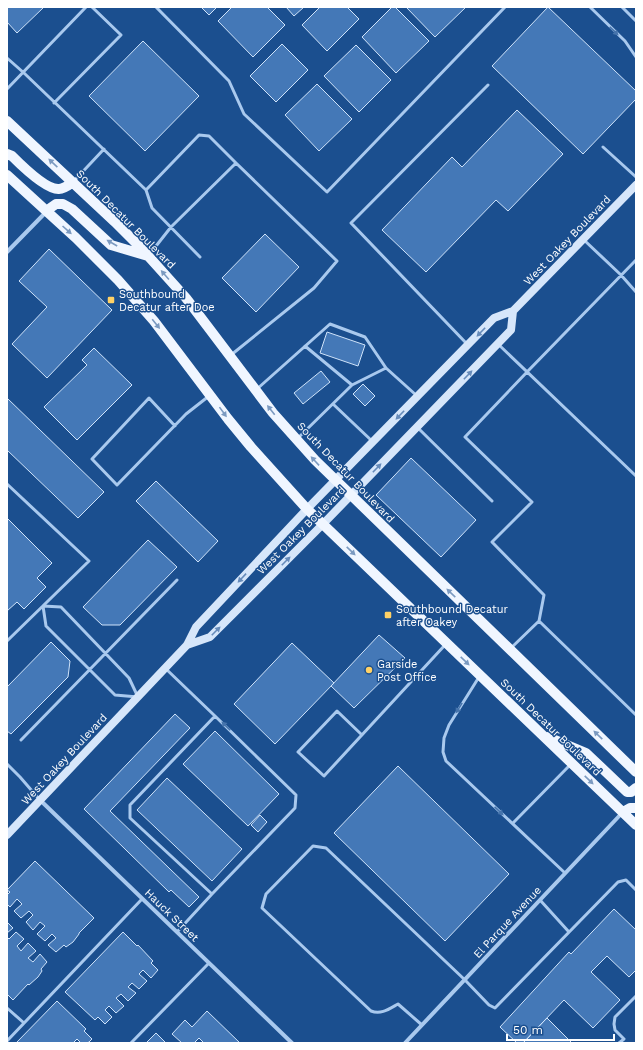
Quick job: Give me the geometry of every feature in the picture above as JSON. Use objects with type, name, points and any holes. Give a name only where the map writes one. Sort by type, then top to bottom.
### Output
[{"type":"main road","name":"South Decatur Boulevard","points":[[7,121],[115,222],[148,256],[186,298],[273,413],[335,481],[636,772]]},
{"type":"main road","points":[[7,154],[12,156],[39,180],[50,187],[58,189],[65,188],[73,182]]},
{"type":"main road","name":"South Decatur Boulevard","points":[[7,175],[76,238],[122,284],[154,321],[251,447],[307,509],[636,825]]},
{"type":"main road","name":"West Oakey Boulevard","points":[[7,835],[187,645],[196,627],[307,509],[494,318],[513,311],[636,185]]},
{"type":"main road","points":[[46,211],[56,204],[63,204],[72,209],[111,245],[148,256]]},
{"type":"main road","name":"West Oakey Boulevard","points":[[187,645],[210,637],[323,524],[511,330],[513,311]]},
{"type":"main road","points":[[542,735],[586,753],[627,792],[632,792],[636,788]]},
{"type":"main road","points":[[623,812],[630,808],[636,808]]},
{"type":"street","points":[[7,252],[46,211]]},
{"type":"street","name":"Hauck Street","points":[[40,800],[292,1043]]},
{"type":"street","name":"El Parque Avenue","points":[[405,1043],[623,812]]},
{"type":"lane","points":[[7,89],[86,7]]},
{"type":"lane","points":[[54,103],[121,35],[92,7]]},
{"type":"lane","points":[[156,7],[229,81],[244,114],[326,192],[505,7]]},
{"type":"lane","points":[[590,7],[625,41],[636,57]]},
{"type":"lane","points":[[622,7],[636,21]]},
{"type":"lane","points":[[7,58],[146,190],[152,208],[200,257]]},
{"type":"lane","points":[[468,345],[351,223],[488,85]]},
{"type":"lane","points":[[146,190],[199,135],[209,136],[337,261],[314,288],[229,356]]},
{"type":"lane","points":[[603,147],[636,177]]},
{"type":"lane","points":[[73,182],[104,149]]},
{"type":"lane","points":[[148,256],[171,227],[236,163]]},
{"type":"lane","points":[[583,239],[621,275],[636,292]]},
{"type":"lane","points":[[509,650],[539,621],[544,594],[492,542],[532,502],[465,438],[636,260]]},
{"type":"lane","points":[[256,390],[330,324],[365,337],[386,368],[417,397]]},
{"type":"lane","points":[[498,344],[636,476]]},
{"type":"lane","points":[[306,346],[352,386]]},
{"type":"lane","points":[[296,440],[352,386],[386,368]]},
{"type":"lane","points":[[175,426],[150,398],[92,459],[117,485],[175,426],[186,414],[210,395]]},
{"type":"lane","points":[[333,404],[373,442]]},
{"type":"lane","points":[[417,427],[492,501]]},
{"type":"lane","points":[[7,484],[89,561],[7,641]]},
{"type":"lane","points":[[21,740],[177,580]]},
{"type":"lane","points":[[43,606],[61,607],[129,678],[138,697]]},
{"type":"lane","points":[[43,606],[46,626],[116,695],[138,697]]},
{"type":"lane","points":[[539,621],[636,715]]},
{"type":"lane","points":[[362,735],[337,711],[298,752],[324,776],[362,735],[446,643]]},
{"type":"lane","points":[[165,668],[296,795],[295,808],[177,932]]},
{"type":"lane","points":[[480,675],[449,724],[444,738],[443,752],[446,762],[565,873]]},
{"type":"lane","points":[[212,894],[130,818],[130,805],[215,716]]},
{"type":"lane","points":[[513,823],[572,763]]},
{"type":"lane","points":[[7,764],[40,800]]},
{"type":"lane","points":[[422,1025],[398,1004],[385,1011],[376,1013],[371,1011],[262,908],[266,894],[313,846],[326,848],[465,980],[489,1005],[495,1008],[618,882],[626,880],[636,890]]},
{"type":"lane","points":[[7,1041],[142,899]]},
{"type":"lane","points":[[540,900],[569,932]]},
{"type":"lane","points":[[132,1043],[209,963]]},
{"type":"lane","points":[[619,1043],[624,1038],[615,1030],[615,1017],[636,996]]},
{"type":"lane","points":[[7,1008],[24,1023]]},
{"type":"building","points":[[7,7],[44,7],[17,33],[7,22]]},
{"type":"building","points":[[201,7],[217,7],[209,15]]},
{"type":"building","points":[[232,7],[267,7],[285,25],[253,57],[218,21]]},
{"type":"building","points":[[286,7],[304,7],[294,16]]},
{"type":"building","points":[[320,7],[347,7],[359,19],[327,51],[302,25]]},
{"type":"building","points":[[392,7],[395,7],[429,41],[396,73],[362,37]]},
{"type":"building","points":[[406,7],[466,7],[435,37]]},
{"type":"building","points":[[548,7],[636,91],[636,99],[583,154],[492,66]]},
{"type":"building","points":[[143,41],[199,96],[145,151],[89,96]]},
{"type":"building","points":[[282,44],[308,70],[276,102],[250,76]]},
{"type":"building","points":[[356,45],[391,80],[359,112],[324,76]]},
{"type":"building","points":[[317,84],[352,119],[319,151],[285,115]]},
{"type":"building","points":[[517,110],[563,154],[508,211],[496,200],[426,272],[382,230],[452,157],[462,167]]},
{"type":"building","points":[[265,234],[299,267],[256,312],[222,278]]},
{"type":"building","points":[[49,249],[112,310],[47,378],[12,344],[47,307],[19,281]]},
{"type":"building","points":[[327,332],[365,345],[358,366],[320,353]]},
{"type":"building","points":[[94,348],[132,385],[77,440],[44,407],[87,365],[82,360]]},
{"type":"building","points":[[321,371],[330,382],[303,404],[294,393]]},
{"type":"building","points":[[363,384],[375,396],[365,406],[353,394]]},
{"type":"building","points":[[7,398],[104,492],[78,518],[7,450]]},
{"type":"building","points":[[411,458],[476,520],[441,557],[376,495]]},
{"type":"building","points":[[156,481],[218,541],[198,562],[136,501]]},
{"type":"building","points":[[7,518],[52,563],[37,578],[46,587],[24,609],[17,602],[7,611]]},
{"type":"building","points":[[148,540],[177,567],[120,625],[102,625],[83,607]]},
{"type":"building","name":"Garside Post Office","points":[[379,635],[405,658],[354,708],[331,686]]},
{"type":"building","points":[[51,642],[70,661],[68,677],[11,734],[7,731],[7,687]]},
{"type":"building","points":[[292,643],[334,683],[275,744],[234,704]]},
{"type":"building","points":[[175,714],[190,728],[110,811],[199,897],[189,907],[171,890],[169,892],[84,809]]},
{"type":"building","points":[[215,731],[279,794],[248,826],[183,764]]},
{"type":"building","points":[[398,766],[509,874],[445,941],[334,833]]},
{"type":"building","points":[[167,778],[242,849],[212,881],[137,810]]},
{"type":"building","points":[[260,815],[267,822],[258,832],[251,825]]},
{"type":"building","points":[[35,861],[94,918],[79,933],[73,942],[66,947],[64,945],[56,952],[48,945],[56,938],[52,934],[45,941],[37,934],[45,926],[40,922],[33,930],[26,922],[33,915],[29,911],[21,918],[14,911],[22,904],[17,899],[10,907],[7,904],[7,895],[10,892],[7,890]]},
{"type":"building","points":[[614,909],[636,930],[636,970],[629,977],[607,956],[591,972],[620,1000],[593,1028],[564,1000],[523,1043],[517,1043],[500,1027],[569,952],[571,954]]},
{"type":"building","points":[[7,922],[13,928],[7,933]]},
{"type":"building","points":[[16,932],[24,939],[17,946],[21,951],[28,943],[36,951],[28,958],[33,962],[40,954],[47,962],[41,969],[42,971],[38,977],[29,985],[28,984],[13,1000],[7,994],[7,937],[9,939]]},
{"type":"building","points":[[123,932],[153,961],[151,963],[158,970],[151,978],[143,970],[139,974],[147,981],[139,989],[132,983],[128,987],[136,993],[128,1001],[121,994],[116,998],[124,1006],[116,1013],[109,1006],[105,1010],[112,1017],[105,1024],[98,1017],[95,1020],[65,992]]},
{"type":"building","points":[[57,1001],[86,1029],[84,1031],[92,1039],[87,1043],[81,1043],[77,1039],[73,1043],[16,1043]]},
{"type":"building","points":[[207,1011],[240,1043],[204,1043],[199,1038],[194,1043],[182,1043],[172,1034],[185,1020],[192,1027]]},
{"type":"building","points":[[547,1018],[572,1043],[523,1043]]},
{"type":"building","points":[[156,1033],[166,1043],[146,1043]]},
{"type":"place","name":"Southbound Decatur after Doe","points":[[111,300]]},
{"type":"place","name":"Southbound Decatur after Oakey","points":[[388,615]]},
{"type":"place","name":"Garside Post Office","points":[[369,670]]}]
